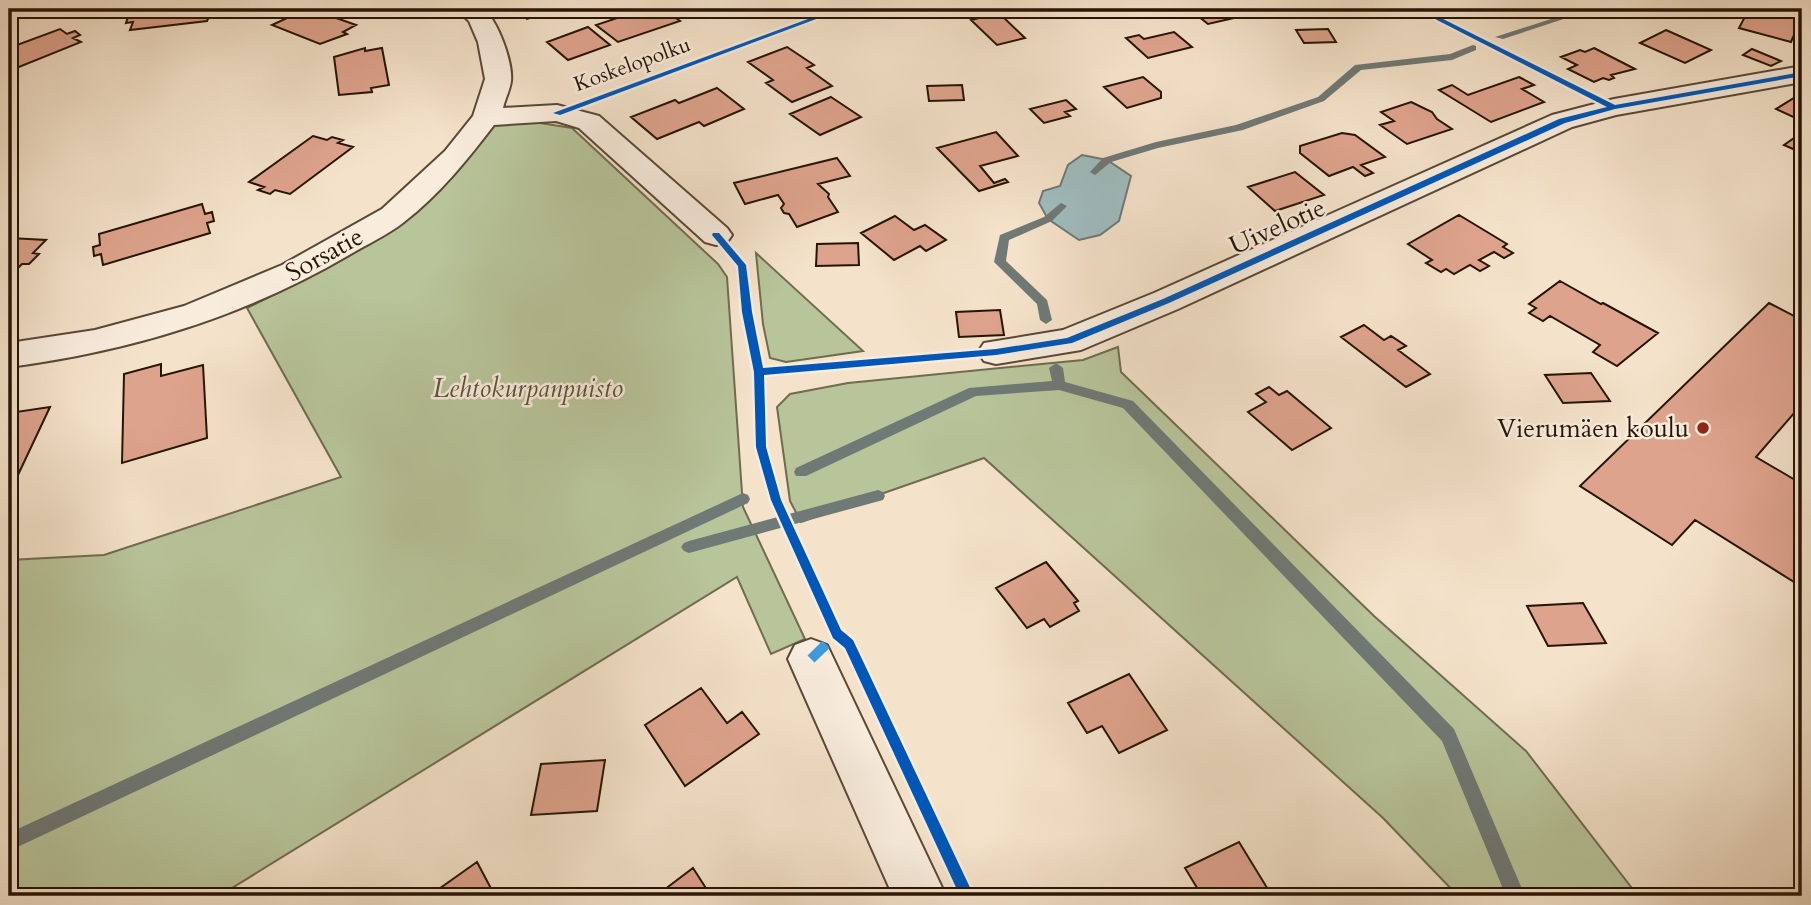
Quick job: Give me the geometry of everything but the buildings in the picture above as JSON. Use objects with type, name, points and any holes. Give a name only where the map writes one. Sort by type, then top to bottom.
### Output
[{"type":"street","name":"Sorsatie","points":[[9,355],[95,342],[195,315],[294,273],[393,216],[455,157],[486,117],[498,79],[491,42],[479,17],[468,9]]},
{"type":"street","name":"Uivelotie","points":[[996,352],[1069,341],[1166,301],[1562,121],[1614,107],[1802,74]]},
{"type":"street","points":[[486,117],[557,114],[589,121],[716,234]]},
{"type":"street","points":[[811,659],[920,896]]},
{"type":"green space","name":"Lehtokurpanpuisto","points":[[493,123],[540,123],[572,128],[718,264],[727,277],[743,507],[805,639],[771,654],[737,577],[219,896],[9,896],[9,560],[104,555],[341,477],[247,308],[351,254],[416,210],[445,184],[471,155]]},
{"type":"green space","points":[[756,253],[863,351],[786,362],[770,358],[763,324]]},
{"type":"green space","points":[[1118,347],[1121,372],[1374,616],[1526,751],[1638,896],[1458,896],[1383,818],[984,458],[801,522],[790,501],[777,407],[790,394],[848,383],[1083,360]]},
{"type":"water","points":[[1082,155],[1107,160],[1131,176],[1119,221],[1100,235],[1079,240],[1048,219],[1039,203],[1043,191],[1060,186],[1068,165]]},
{"type":"waterway","points":[[1500,37],[1590,9]]},
{"type":"waterway","points":[[1095,172],[1107,160],[1156,145],[1239,128],[1321,99],[1358,67],[1452,57],[1473,48]]},
{"type":"waterway","points":[[1046,320],[1043,303],[1000,262],[1004,238],[1048,219],[1061,206]]},
{"type":"waterway","points":[[1056,368],[1059,385]]},
{"type":"waterway","points":[[801,472],[974,391],[1059,385]]},
{"type":"waterway","points":[[1059,385],[1128,404],[1448,735],[1516,896]]},
{"type":"waterway","points":[[689,547],[878,496]]},
{"type":"waterway","points":[[9,842],[743,499]]},
{"type":"marked path","points":[[811,659],[837,634]]},
{"type":"cycle path","name":"Koskelopolku","points":[[557,113],[840,9]]},
{"type":"cycle path","points":[[1424,9],[1614,107]]},
{"type":"cycle path","points":[[759,372],[996,352],[1069,341],[1166,301],[1562,121],[1614,107],[1802,74]]},
{"type":"cycle path","points":[[716,235],[742,265],[747,312],[759,372],[761,447],[776,500],[837,634],[849,644],[967,896]]},
{"type":"place","name":"Vierumäen koulu","points":[[1703,428]]}]
